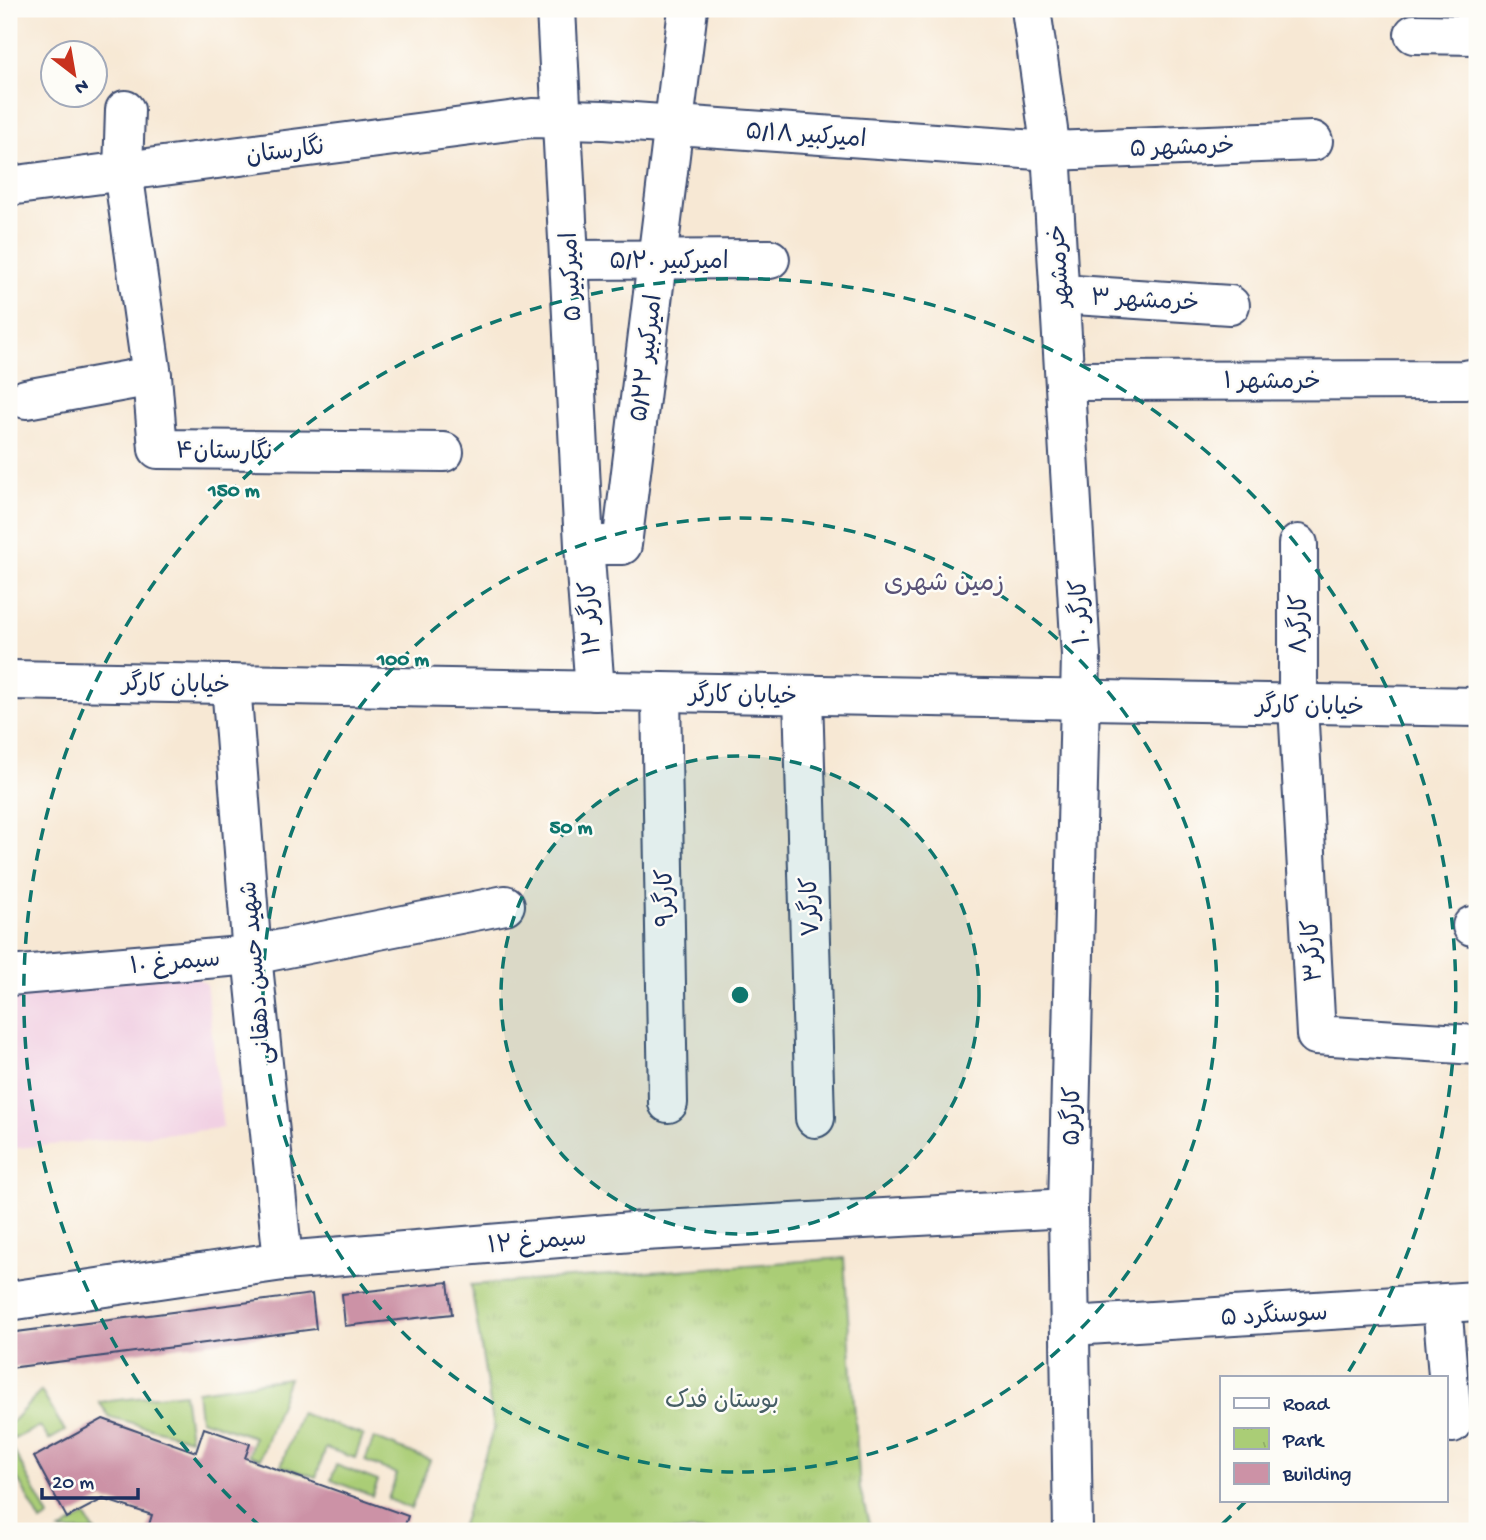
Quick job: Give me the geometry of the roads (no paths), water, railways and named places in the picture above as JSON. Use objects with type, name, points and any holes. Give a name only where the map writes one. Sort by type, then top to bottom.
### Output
[{"type":"street","name":"امیرکبیر ۵","points":[[556,9],[584,545]]},
{"type":"street","name":"امیرکبیر ۵/۲۲","points":[[584,545],[622,545],[688,9]]},
{"type":"street","name":"خرمشهر","points":[[1031,9],[1051,151],[1075,525]]},
{"type":"street","points":[[1414,34],[1477,35]]},
{"type":"street","name":"نگارستان۴","points":[[125,110],[124,171],[152,376],[158,449],[444,452]]},
{"type":"street","name":"امیرکبیر ۵/۱۸","points":[[561,117],[1051,151]]},
{"type":"street","name":"نگارستان","points":[[9,186],[532,118],[561,117]]},
{"type":"street","name":"خرمشهر ۵","points":[[1051,151],[1313,141]]},
{"type":"street","name":"امیرکبیر ۵/۲۰","points":[[569,260],[770,259]]},
{"type":"street","name":"خرمشهر ۳","points":[[1059,294],[1230,304]]},
{"type":"street","points":[[26,399],[152,376]]},
{"type":"street","name":"خرمشهر ۱","points":[[1067,381],[1477,378]]},
{"type":"street","name":"کارگر ۱۰","points":[[1075,525],[1081,700]]},
{"type":"street","name":"کارگر۸","points":[[1298,544],[1298,705]]},
{"type":"street","name":"کارگر ۱۲","points":[[584,545],[595,691]]},
{"type":"street","name":"خیابان کارگر","points":[[9,680],[1477,707]]},
{"type":"street","name":"شهید حسن دهقانی","points":[[231,684],[252,955],[283,1261]]},
{"type":"street","name":"کارگر۹","points":[[661,692],[668,1103]]},
{"type":"street","name":"کارگر۷","points":[[803,695],[815,1118]]},
{"type":"street","name":"کارگر۵","points":[[1073,1531],[1068,1208],[1081,700]]},
{"type":"street","name":"کارگر۳","points":[[1298,705],[1316,1035],[1477,1045]]},
{"type":"street","name":"سیمرغ ۱۰","points":[[9,976],[252,955],[505,905]]},
{"type":"street","name":"سیمرغ ۱۲","points":[[9,1301],[283,1261],[644,1231],[1068,1208]]},
{"type":"street","points":[[1452,1423],[1460,1302]]},
{"type":"street","name":"سوسنگرد ۵","points":[[1071,1326],[1460,1302]]},
{"type":"district","name":"زمین شهری","points":[[944,581]]},
{"type":"park label","name":"بوستان فدک","points":[[722,1399]]}]
